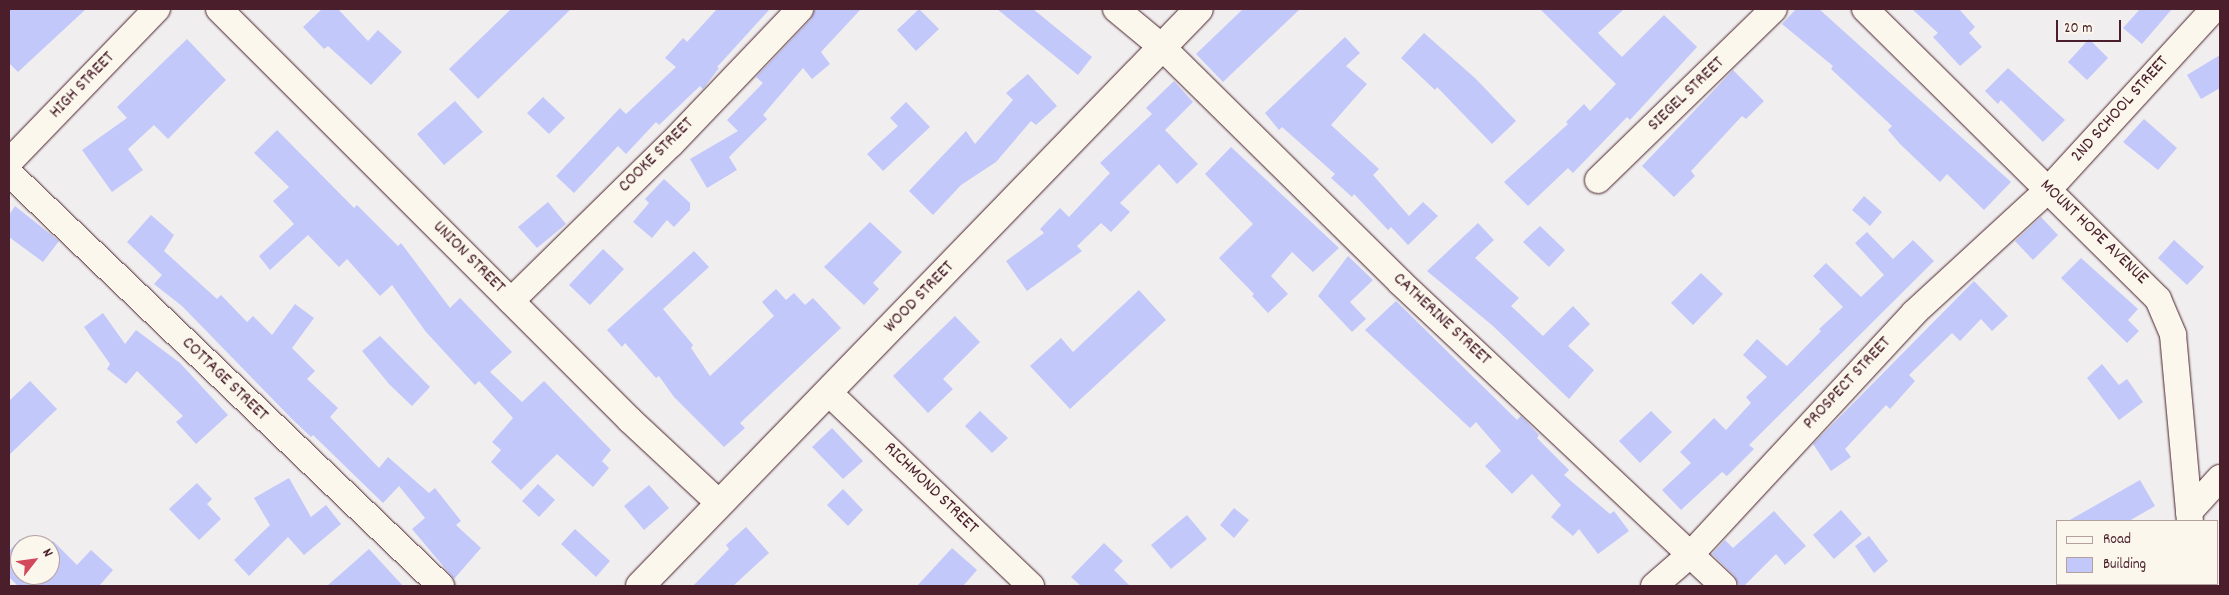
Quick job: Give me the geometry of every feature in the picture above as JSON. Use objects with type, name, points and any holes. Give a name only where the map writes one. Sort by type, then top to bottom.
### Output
[{"type":"main road","name":"WOOD STREET","points":[[640,586],[1199,9]]},
{"type":"street","name":"HIGH STREET","points":[[9,162],[157,9]]},
{"type":"street","name":"UNION STREET","points":[[219,9],[511,301],[720,504]]},
{"type":"street","name":"COOKE STREET","points":[[511,301],[671,144],[800,9]]},
{"type":"street","name":"CATHERINE STREET","points":[[1116,9],[1163,48],[1400,282],[1724,586]]},
{"type":"street","name":"SIEGEL STREET","points":[[1598,180],[1774,9]]},
{"type":"street","name":"MOUNT HOPE AVENUE","points":[[1865,9],[2148,286],[2165,312],[2173,336],[2189,517]]},
{"type":"street","name":"2ND SCHOOL STREET","points":[[2049,190],[2214,9]]},
{"type":"street","name":"COTTAGE STREET","points":[[9,173],[441,586]]},
{"type":"street","name":"PROSPECT STREET","points":[[1654,586],[1691,554],[1914,313],[2049,190]]},
{"type":"street","name":"RICHMOND STREET","points":[[828,392],[1031,586]]},
{"type":"street","points":[[2189,517],[2220,478]]},
{"type":"building","points":[[9,9],[86,9],[18,72],[9,63]]},
{"type":"building","points":[[322,9],[338,9],[368,41],[378,30],[402,52],[371,85],[328,46],[324,49],[303,27]]},
{"type":"building","points":[[511,9],[571,9],[478,99],[449,69]]},
{"type":"building","points":[[717,9],[770,9],[717,67],[719,68],[703,89],[700,86],[659,125],[656,122],[626,154],[618,146],[574,193],[556,176],[620,108],[626,114],[676,67],[665,58],[683,38],[687,42]]},
{"type":"building","points":[[815,9],[861,9],[821,52],[830,64],[812,79],[803,68],[763,115],[767,119],[729,157],[737,170],[707,188],[690,159],[738,131],[727,120],[763,83],[756,77],[811,19]]},
{"type":"building","points":[[919,9],[939,29],[916,51],[897,30]]},
{"type":"building","points":[[997,9],[1033,9],[1092,57],[1078,75]]},
{"type":"building","points":[[1243,9],[1300,9],[1223,82],[1196,54]]},
{"type":"building","points":[[1540,9],[1624,9],[1598,33],[1622,57],[1664,15],[1697,47],[1630,120],[1627,117],[1573,173],[1568,168],[1528,206],[1504,182],[1568,124],[1566,122],[1584,104],[1590,111],[1616,84]]},
{"type":"building","points":[[1796,9],[1819,9],[2011,182],[1984,210],[1947,174],[1940,182],[1900,144],[1888,130],[1892,126],[1831,69],[1833,66],[1782,24]]},
{"type":"building","points":[[1912,9],[1959,9],[1975,27],[1969,33],[1982,47],[1960,66],[1933,37],[1938,33]]},
{"type":"building","points":[[2140,9],[2172,9],[2142,44],[2123,28]]},
{"type":"building","points":[[1424,33],[1476,79],[1516,121],[1492,144],[1437,87],[1435,90],[1401,58]]},
{"type":"building","points":[[1345,37],[1360,53],[1346,66],[1367,84],[1331,125],[1379,169],[1373,175],[1409,216],[1423,202],[1438,216],[1408,245],[1391,227],[1388,230],[1354,194],[1352,197],[1331,178],[1335,174],[1282,127],[1279,130],[1265,113]]},
{"type":"building","points":[[187,39],[226,80],[168,139],[154,125],[128,149],[143,170],[112,192],[82,150],[127,118],[117,107]]},
{"type":"building","points":[[2089,39],[2108,58],[2087,80],[2068,62]]},
{"type":"building","points":[[2220,55],[2220,88],[2201,99],[2187,75]]},
{"type":"building","points":[[2008,68],[2065,120],[2043,142],[2001,100],[1998,104],[1985,91]]},
{"type":"building","points":[[1733,70],[1764,101],[1746,119],[1742,116],[1691,171],[1695,176],[1674,197],[1642,166]]},
{"type":"building","points":[[1028,74],[1057,106],[1036,125],[1031,121],[996,162],[961,185],[933,215],[909,191],[966,131],[975,144],[1013,100],[1006,93]]},
{"type":"building","points":[[1174,81],[1193,102],[1165,130],[1198,164],[1177,184],[1159,164],[1120,203],[1130,212],[1111,232],[1101,223],[1077,246],[1082,251],[1027,291],[1006,261],[1044,233],[1040,229],[1060,208],[1069,217],[1110,173],[1100,163],[1152,114],[1146,108]]},
{"type":"building","points":[[543,97],[565,118],[549,134],[527,113]]},
{"type":"building","points":[[455,101],[483,132],[444,165],[417,134]]},
{"type":"building","points":[[906,102],[930,127],[883,171],[867,154],[898,126],[890,118]]},
{"type":"building","points":[[2144,119],[2177,148],[2158,170],[2123,142]]},
{"type":"building","points":[[277,130],[354,208],[357,205],[398,246],[401,243],[450,308],[460,298],[512,352],[490,372],[522,402],[544,381],[611,450],[602,461],[609,468],[593,487],[557,454],[521,490],[491,462],[501,450],[492,442],[513,418],[479,381],[475,385],[426,332],[392,285],[380,296],[347,259],[339,267],[308,235],[270,270],[259,256],[294,224],[273,201],[289,187],[254,153]]},
{"type":"building","points":[[1231,147],[1339,248],[1313,272],[1292,252],[1271,276],[1288,294],[1268,313],[1252,296],[1254,294],[1219,258],[1253,224],[1205,174]]},
{"type":"building","points":[[664,179],[690,203],[690,210],[674,227],[667,220],[652,238],[633,222],[649,203],[645,199]]},
{"type":"building","points":[[1864,196],[1882,212],[1870,226],[1852,210]]},
{"type":"building","points":[[548,202],[566,224],[537,248],[518,227]]},
{"type":"building","points":[[15,206],[59,241],[43,262],[9,237],[9,215]]},
{"type":"building","points":[[151,215],[174,235],[164,251],[217,299],[221,295],[247,322],[253,316],[272,335],[295,304],[314,318],[292,348],[315,371],[307,379],[338,408],[330,417],[379,468],[388,457],[429,493],[435,488],[461,521],[456,525],[481,548],[454,579],[412,529],[425,518],[399,486],[383,503],[313,435],[311,437],[291,418],[182,306],[154,284],[162,275],[127,242]]},
{"type":"building","points":[[2041,217],[2058,235],[2033,260],[2015,241]]},
{"type":"building","points":[[870,222],[902,252],[873,283],[879,289],[864,305],[824,267]]},
{"type":"building","points":[[1478,223],[1494,240],[1475,258],[1519,298],[1511,306],[1543,336],[1573,306],[1590,324],[1568,346],[1594,370],[1569,399],[1493,326],[1427,271]]},
{"type":"building","points":[[1540,226],[1565,250],[1549,267],[1523,242]]},
{"type":"building","points":[[1867,232],[1893,259],[1913,240],[1934,261],[1749,445],[1754,449],[1727,476],[1722,472],[1681,510],[1662,490],[1691,463],[1680,452],[1714,418],[1726,430],[1751,403],[1746,397],[1767,377],[1743,355],[1757,339],[1787,366],[1821,331],[1819,329],[1843,307],[1813,276],[1826,263],[1861,297],[1884,275],[1855,243]]},
{"type":"building","points":[[2174,240],[2204,267],[2187,285],[2158,258]]},
{"type":"building","points":[[603,249],[624,269],[590,305],[569,285]]},
{"type":"building","points":[[694,251],[709,267],[663,309],[693,345],[691,348],[710,376],[774,316],[762,302],[776,289],[786,300],[794,293],[805,305],[813,298],[841,328],[740,423],[745,428],[724,447],[674,397],[659,376],[656,378],[625,343],[622,347],[607,330]]},
{"type":"building","points":[[1348,256],[1373,280],[1350,302],[1366,319],[1352,332],[1318,296]]},
{"type":"building","points":[[2081,258],[2138,309],[2128,320],[2139,331],[2127,343],[2061,278]]},
{"type":"building","points":[[1701,273],[1723,294],[1693,325],[1671,303]]},
{"type":"building","points":[[1974,281],[2008,316],[1992,331],[1981,319],[1960,341],[1952,333],[1909,375],[1915,381],[1890,409],[1886,405],[1845,449],[1851,457],[1831,471],[1813,444]]},
{"type":"building","points":[[1139,290],[1166,320],[1070,409],[1030,366],[1061,338],[1073,352]]},
{"type":"building","points":[[1396,301],[1517,420],[1521,416],[1539,435],[1537,438],[1569,470],[1564,475],[1610,514],[1614,511],[1629,531],[1598,554],[1579,529],[1573,536],[1551,517],[1561,505],[1532,474],[1512,494],[1485,466],[1501,451],[1476,422],[1470,428],[1365,330]]},
{"type":"building","points":[[103,313],[125,344],[136,330],[180,363],[228,415],[196,444],[176,422],[183,416],[137,371],[126,384],[107,369],[110,364],[84,327]]},
{"type":"building","points":[[955,316],[980,342],[943,379],[953,389],[928,413],[893,376]]},
{"type":"building","points":[[380,336],[430,387],[412,406],[389,384],[362,351]]},
{"type":"building","points":[[2102,364],[2119,385],[2127,379],[2143,402],[2119,420],[2087,378]]},
{"type":"building","points":[[30,381],[57,409],[9,455],[9,401]]},
{"type":"building","points":[[980,411],[1008,438],[992,453],[965,426]]},
{"type":"building","points":[[1651,411],[1672,432],[1640,463],[1619,441]]},
{"type":"building","points":[[832,428],[863,461],[843,479],[812,447]]},
{"type":"building","points":[[289,478],[311,517],[326,505],[341,524],[304,555],[288,537],[249,576],[234,560],[270,525],[254,498]]},
{"type":"building","points":[[2140,480],[2155,506],[2131,520],[2070,520]]},
{"type":"building","points":[[197,483],[212,499],[207,504],[221,519],[199,540],[169,509]]},
{"type":"building","points":[[538,484],[555,500],[539,517],[522,501]]},
{"type":"building","points":[[649,485],[669,508],[644,530],[624,506]]},
{"type":"building","points":[[843,489],[863,510],[848,526],[827,505]]},
{"type":"building","points":[[1234,508],[1249,520],[1234,538],[1220,525]]},
{"type":"building","points":[[1841,510],[1862,534],[1834,559],[1813,535]]},
{"type":"building","points":[[1774,511],[1806,546],[1785,565],[1776,554],[1744,586],[1740,586],[1734,575],[1712,554],[1725,540],[1733,548]]},
{"type":"building","points":[[1187,515],[1207,539],[1171,569],[1151,545]]},
{"type":"building","points":[[746,527],[769,553],[733,586],[693,586],[729,549],[726,545]]},
{"type":"building","points":[[575,529],[610,561],[596,577],[561,544]]},
{"type":"building","points":[[1869,536],[1888,561],[1874,573],[1855,546]]},
{"type":"building","points":[[1104,543],[1123,561],[1114,570],[1130,586],[1081,586],[1071,577]]},
{"type":"building","points":[[60,548],[77,565],[91,550],[113,570],[99,586],[18,586],[60,585]]},
{"type":"building","points":[[952,548],[977,570],[963,586],[917,586]]},
{"type":"building","points":[[369,549],[403,586],[327,586]]},
{"type":"building","points":[[10,550],[10,578],[9,577]]}]
